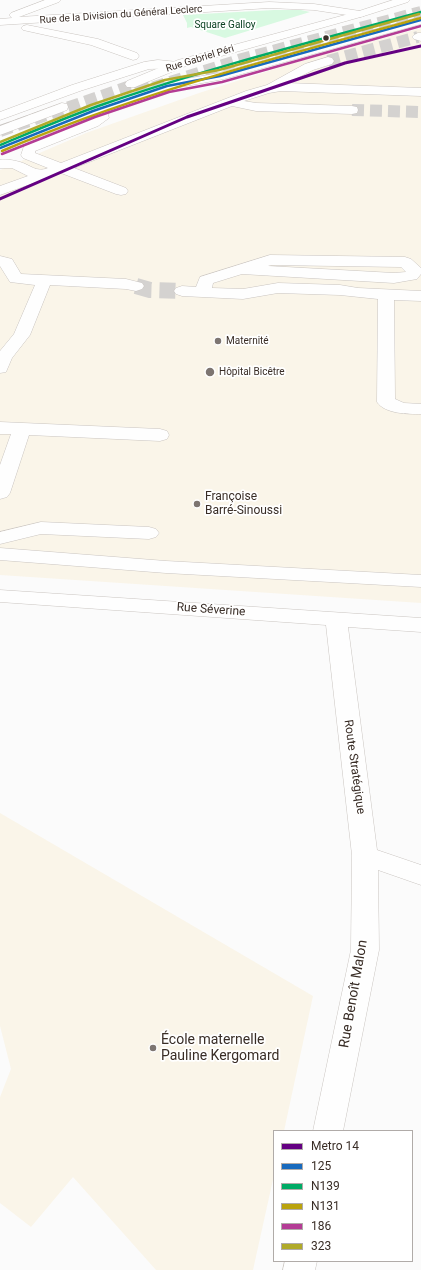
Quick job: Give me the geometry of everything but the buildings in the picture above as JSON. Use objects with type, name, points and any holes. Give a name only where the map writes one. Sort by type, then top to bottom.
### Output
[{"type":"street","points":[[2,22],[55,0]]},
{"type":"street","points":[[367,0],[400,1],[421,4]]},
{"type":"street","name":"Rue Gabriel Péri","points":[[0,131],[60,108],[144,80],[174,65],[360,14],[400,1]]},
{"type":"street","name":"Rue de la Division du Général Leclerc","points":[[2,22],[269,5],[314,7],[360,14]]},
{"type":"street","name":"Rue Gabriel Péri","points":[[0,148],[92,111],[167,86],[220,76],[421,20]]},
{"type":"street","points":[[2,22],[94,42],[133,56]]},
{"type":"street","points":[[0,191],[39,176],[54,173],[60,168],[268,89],[309,67],[328,61]]},
{"type":"street","points":[[0,116],[70,90],[148,65],[174,65]]},
{"type":"street","points":[[268,89],[301,88],[421,92]]},
{"type":"street","points":[[232,102],[256,107],[352,110]]},
{"type":"street","points":[[92,111],[102,114],[102,118],[94,123],[29,149],[28,155],[121,191]]},
{"type":"street","points":[[0,164],[10,163],[39,176]]},
{"type":"street","points":[[203,292],[206,280],[270,260],[405,262],[415,271],[411,276],[394,278],[242,269]]},
{"type":"street","points":[[0,261],[6,262],[16,279]]},
{"type":"street","points":[[0,278],[126,284],[136,286]]},
{"type":"street","points":[[0,368],[4,357],[22,335],[44,281]]},
{"type":"street","points":[[182,291],[243,294],[278,288],[340,290],[358,293],[421,296]]},
{"type":"street","points":[[386,295],[386,402],[402,408],[421,409]]},
{"type":"street","points":[[0,428],[160,435]]},
{"type":"street","points":[[0,493],[22,429]]},
{"type":"street","points":[[0,538],[41,528],[149,533]]},
{"type":"street","points":[[0,554],[166,567],[421,581]]},
{"type":"street","name":"Rue Séverine","points":[[0,596],[421,625]]},
{"type":"street","name":"Route Stratégique","points":[[336,620],[365,855]]},
{"type":"street","points":[[365,855],[421,875]]},
{"type":"street","name":"Rue Benoît Malon","points":[[328,1130],[365,950],[365,855]]},
{"type":"shaded area","name":"Hôpital Bicêtre","points":[[421,28],[421,603],[0,575],[0,170],[86,133],[199,93],[300,61]]},
{"type":"shaded area","name":"École maternelle Pauline Kergomard","points":[[0,813],[313,996],[284,1130],[273,1130],[273,1180],[253,1270],[156,1270],[73,1177],[31,1227],[0,1203],[0,1097],[11,1069],[0,1026]]},
{"type":"green space","name":"Square Galloy","points":[[301,10],[310,12],[225,38],[191,27],[187,28],[187,23],[183,15]]},
{"type":"tunnel","points":[[136,93],[242,59],[421,12]]},
{"type":"tunnel","points":[[328,61],[418,37]]},
{"type":"tunnel","points":[[0,131],[148,80]]},
{"type":"tunnel","points":[[352,110],[421,112]]},
{"type":"tunnel","points":[[136,286],[150,290],[182,291]]},
{"type":"metro line","name":"14","points":[[0,199],[187,117],[345,63],[421,46]]},
{"type":"transit line","name":"N139","points":[[0,145],[104,104],[143,91],[262,55],[421,12]]},
{"type":"transit line","name":"323","points":[[0,142],[91,105],[165,80],[219,70],[419,14]]},
{"type":"transit line","name":"N131","points":[[2,151],[80,119],[146,97],[263,61],[421,18]]},
{"type":"transit line","name":"125","points":[[0,148],[93,111],[167,86],[220,76],[421,20]]},
{"type":"transit line","name":"186","points":[[2,154],[95,117],[169,92],[222,82],[421,26]]},
{"type":"place","name":"Maternité","points":[[218,341]]},
{"type":"place","name":"Hôpital Bicêtre","points":[[210,372]]},
{"type":"place","name":"Françoise Barré-Sinoussi","points":[[197,504]]},
{"type":"place","name":"École maternelle Pauline Kergomard","points":[[153,1048]]}]
